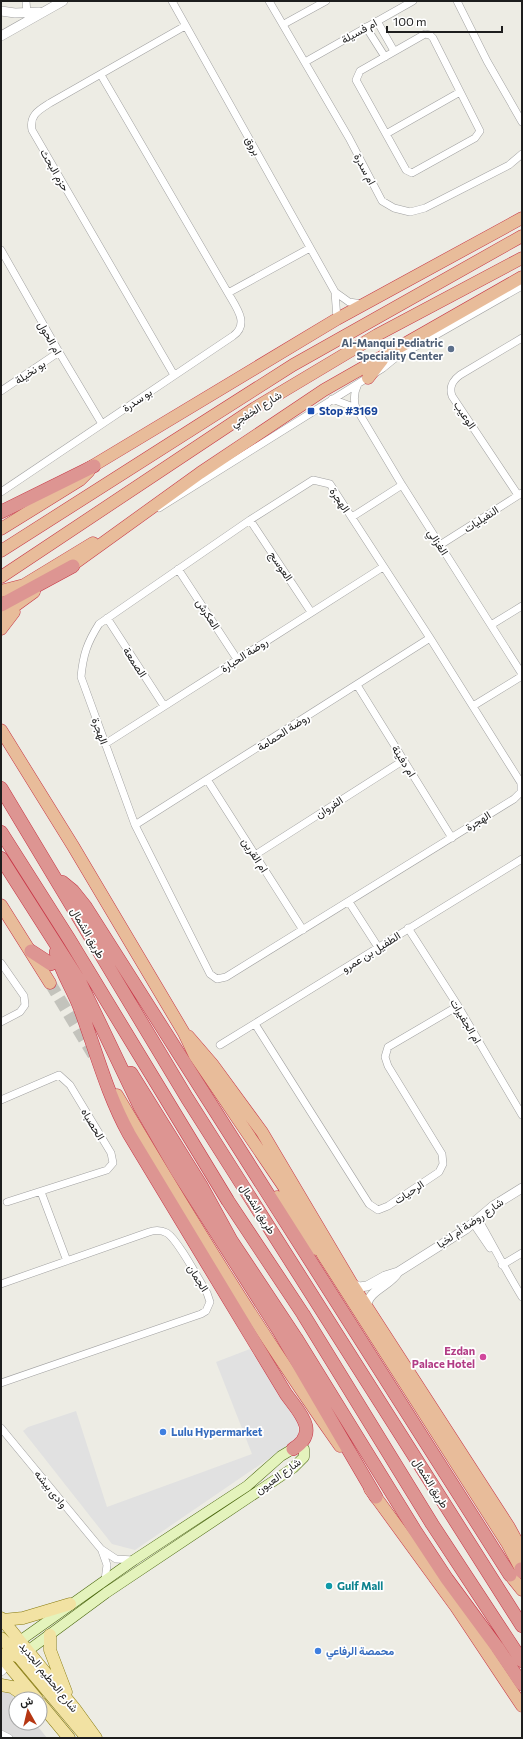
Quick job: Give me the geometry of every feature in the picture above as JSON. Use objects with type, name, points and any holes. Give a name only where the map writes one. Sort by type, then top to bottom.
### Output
[{"type":"highway","points":[[1,512],[94,466],[362,304],[522,218]]},
{"type":"highway","name":"شارع الخفجي","points":[[1,551],[293,365],[406,299],[522,236]]},
{"type":"highway","name":"شارع الخفجي","points":[[1,576],[255,408],[377,335],[522,258]]},
{"type":"highway","points":[[1,616],[137,520],[200,473],[324,390],[391,350],[522,277]]},
{"type":"highway","points":[[363,381],[391,350]]},
{"type":"highway","points":[[2,526],[80,480],[94,466]]},
{"type":"highway","points":[[1,591],[24,585],[82,549],[137,520]]},
{"type":"highway","points":[[1,605],[72,566]]},
{"type":"highway","points":[[1,628],[24,599]]},
{"type":"highway","points":[[1,723],[13,748]]},
{"type":"highway","points":[[1,730],[184,1033],[194,1056],[287,1192],[309,1227],[323,1255],[507,1543],[519,1572],[522,1590]]},
{"type":"highway","points":[[1,735],[13,748]]},
{"type":"highway","name":"طريق الشمال","points":[[1,788],[187,1098],[522,1626]]},
{"type":"highway","name":"طريق الشمال","points":[[1,832],[69,939],[228,1201],[303,1314],[432,1524],[522,1661]]},
{"type":"highway","points":[[1,858],[80,982],[140,1107],[177,1171],[278,1331],[376,1497]]},
{"type":"highway","points":[[55,878],[79,898],[237,1148],[415,1423],[519,1572]]},
{"type":"highway","points":[[1,905],[50,983]]},
{"type":"highway","points":[[54,942],[59,964],[80,1007],[108,1089],[119,1116],[158,1184],[286,1394],[305,1420],[305,1437],[302,1442],[293,1448]]},
{"type":"highway","points":[[30,952],[51,964]]},
{"type":"highway","points":[[184,1033],[213,1065],[258,1127],[366,1307],[509,1527],[522,1551]]},
{"type":"highway","points":[[128,1067],[221,1219],[232,1240],[443,1573],[522,1684]]},
{"type":"highway","points":[[117,1095],[215,1258],[302,1392],[456,1607],[522,1706]]},
{"type":"highway","points":[[237,1148],[250,1159],[306,1239],[323,1255]]},
{"type":"highway","points":[[221,1219],[232,1231],[305,1336],[313,1344],[324,1350]]},
{"type":"highway","points":[[278,1331],[292,1344],[323,1382]]},
{"type":"main road","name":"شارع العيون","points":[[6,1655],[70,1604],[247,1486],[293,1448],[302,1448],[305,1454],[293,1468],[106,1593],[23,1654]]},
{"type":"main road","points":[[2,1619],[20,1619],[70,1604]]},
{"type":"main road","name":"شارع الحطيم الجديد","points":[[2,1619],[6,1655],[31,1691]]},
{"type":"main road","points":[[50,1635],[49,1645],[51,1655],[75,1709]]},
{"type":"main road","points":[[1,1638],[6,1655],[10,1653],[23,1654],[87,1738]]},
{"type":"main road","name":"شارع الحطيم الجديد","points":[[6,1655],[23,1654],[75,1709],[96,1738]]},
{"type":"main road","points":[[1,1685],[12,1687],[18,1691]]},
{"type":"main road","points":[[48,1712],[69,1738]]},
{"type":"main road","points":[[48,1714],[52,1717]]},
{"type":"street","points":[[26,1],[26,13]]},
{"type":"street","points":[[1,36],[63,1]]},
{"type":"street","name":"بروق","points":[[172,1],[335,292],[349,302],[362,304]]},
{"type":"street","name":"ام سدرة","points":[[269,1],[284,24],[382,201],[394,208],[410,212],[425,208],[509,165],[522,154]]},
{"type":"street","points":[[284,24],[326,1]]},
{"type":"street","name":"ام فسيلة","points":[[305,62],[413,1]]},
{"type":"street","points":[[457,1],[488,61],[521,118]]},
{"type":"street","points":[[1,11],[26,13],[42,12]]},
{"type":"street","points":[[377,22],[394,51]]},
{"type":"street","name":"حزم البحث","points":[[174,375],[32,130],[31,120],[38,111],[185,26]]},
{"type":"street","points":[[366,27],[385,57]]},
{"type":"street","points":[[425,34],[430,35],[479,128],[479,134],[475,138],[419,171],[412,173],[406,170],[356,80],[360,71],[385,57],[425,34]]},
{"type":"street","name":"بو سدرة","points":[[1,492],[233,336],[240,329],[242,318],[101,75]]},
{"type":"street","points":[[386,134],[460,92]]},
{"type":"street","points":[[228,293],[310,248]]},
{"type":"street","name":"ام الحول","points":[[1,250],[102,424]]},
{"type":"street","points":[[137,520],[172,502],[332,399],[363,381],[394,359],[522,286]]},
{"type":"street","name":"بروق","points":[[335,292],[337,319]]},
{"type":"street","name":"الوعيب","points":[[520,494],[451,392],[452,382],[460,375],[521,340]]},
{"type":"street","name":"بو نخيلة","points":[[1,391],[59,352]]},
{"type":"street","points":[[356,408],[354,399],[355,390],[363,381]]},
{"type":"street","points":[[332,399],[356,408]]},
{"type":"street","name":"الغزالي","points":[[356,408],[402,485],[522,675]]},
{"type":"street","name":"الهجرة","points":[[313,480],[330,484],[430,638],[521,783],[521,792],[514,799],[349,902],[226,977],[217,979],[210,974],[136,825],[81,677],[83,656],[99,624],[250,520],[313,480]]},
{"type":"street","name":"الهجرة","points":[[352,517],[402,485]]},
{"type":"street","name":"النفيليات","points":[[440,545],[520,494]]},
{"type":"street","name":"العوسج","points":[[250,520],[311,612]]},
{"type":"street","name":"روضة الحبارة","points":[[105,744],[383,567]]},
{"type":"street","name":"العكرش","points":[[178,569],[237,659]]},
{"type":"street","points":[[491,625],[522,606]]},
{"type":"street","name":"الصمعة","points":[[107,618],[164,706]]},
{"type":"street","name":"روضة الحمامة","points":[[136,825],[208,781],[430,638]]},
{"type":"street","points":[[473,706],[522,675]]},
{"type":"street","name":"ام دفينة","points":[[357,685],[452,838]]},
{"type":"street","name":"الفروان","points":[[255,854],[404,760]]},
{"type":"street","name":"ام القرين","points":[[208,781],[303,930]]},
{"type":"street","name":"الطفيل بن عمرو","points":[[220,1045],[522,859]]},
{"type":"street","points":[[349,902],[378,947]]},
{"type":"street","name":"ام الجفيرات","points":[[408,928],[458,1006],[522,1115]]},
{"type":"street","points":[[1,963],[24,996],[25,1002],[20,1012],[1,1022]]},
{"type":"street","name":"الرحيات","points":[[255,1024],[369,1204],[378,1210],[388,1206],[439,1172],[443,1164],[442,1154],[388,1066],[385,1057],[388,1047],[458,1006]]},
{"type":"street","name":"الحصباه","points":[[1,1100],[59,1074],[70,1085],[111,1153],[113,1163],[108,1170],[7,1202]]},
{"type":"street","name":"شارع روضة أم لخبا","points":[[366,1307],[372,1294],[392,1280],[398,1272],[476,1221],[493,1206],[522,1188]]},
{"type":"street","points":[[41,1192],[67,1261]]},
{"type":"street","points":[[476,1221],[522,1297]]},
{"type":"street","name":"الجمان","points":[[1,1284],[149,1232],[161,1231],[171,1236],[207,1293],[210,1302],[202,1314],[1,1383]]},
{"type":"street","points":[[501,1262],[522,1252]]},
{"type":"street","name":"شارع روضة أم لخبا","points":[[352,1284],[359,1287],[368,1286],[388,1274],[398,1272]]},
{"type":"street","name":"وادى بيشه","points":[[1,1428],[101,1549],[116,1559],[134,1560]]},
{"type":"street","name":"وادى بيشه","points":[[101,1549],[107,1564],[105,1580]]},
{"type":"street","points":[[1,1734],[8,1738]]},
{"type":"shaded area","points":[[250,1349],[298,1424],[299,1438],[135,1550],[112,1544],[23,1431],[28,1427],[76,1411],[107,1507],[252,1454],[216,1362]]},
{"type":"shaded area","points":[[1,1692],[8,1693],[8,1731],[41,1731],[47,1738],[1,1738]]},
{"type":"tunnel","points":[[50,983],[94,1056]]},
{"type":"place","name":"Al-Manqui Pediatric Speciality Center","points":[[451,349]]},
{"type":"place","name":"Stop #3169","points":[[311,411]]},
{"type":"place","name":"Ezdan Palace Hotel","points":[[483,1357]]},
{"type":"place","name":"Lulu Hypermarket","points":[[163,1432]]},
{"type":"place","name":"Gulf Mall","points":[[329,1586]]},
{"type":"place","name":"محمصة الرفاعي","points":[[318,1651]]}]
